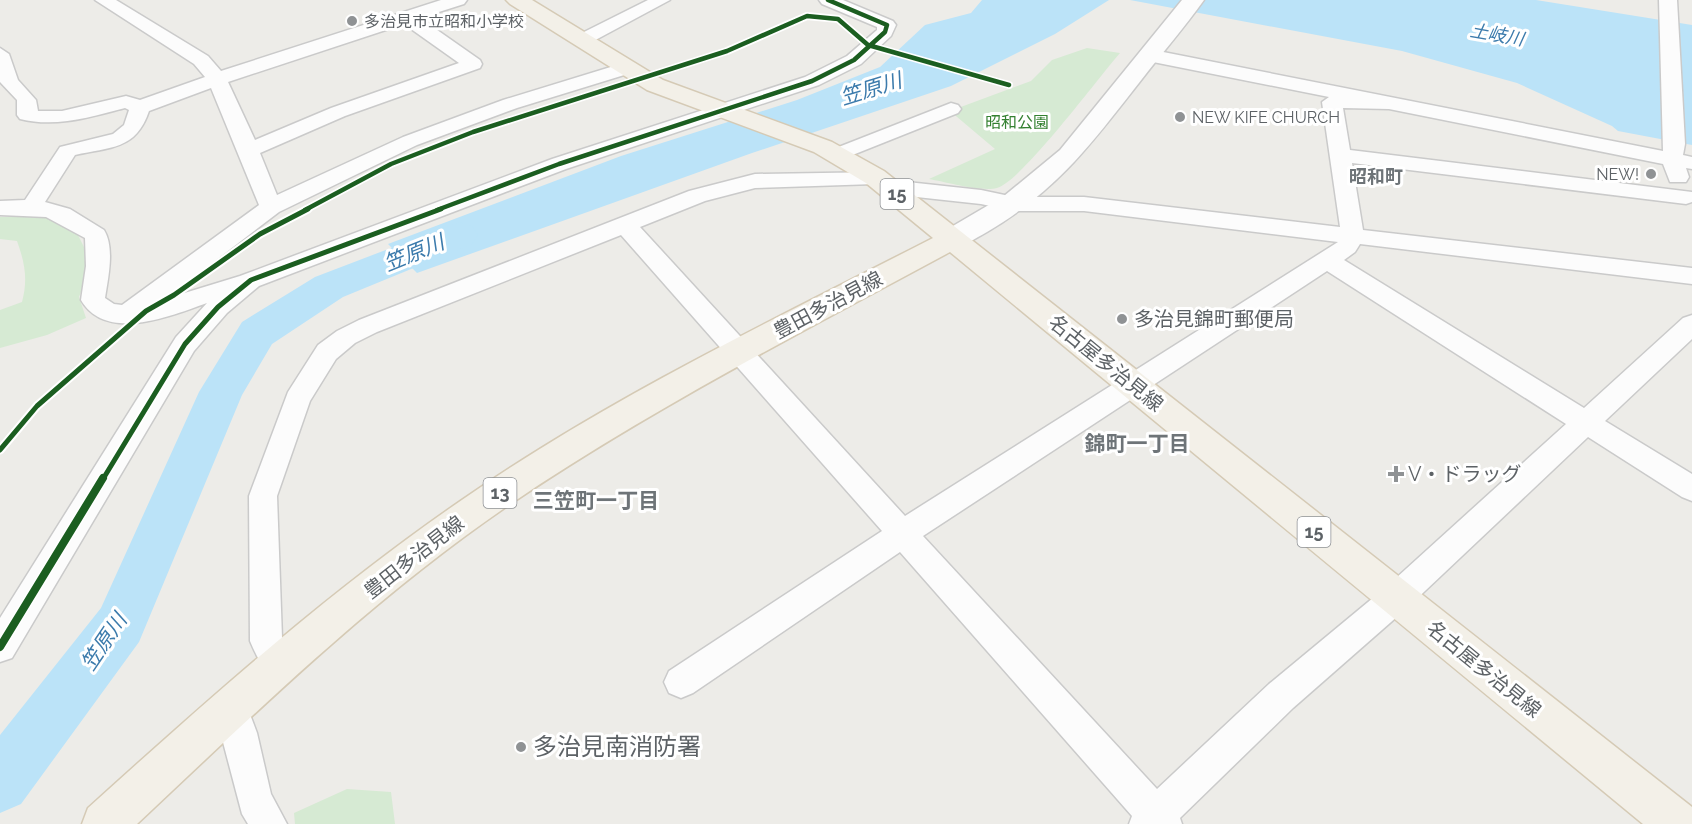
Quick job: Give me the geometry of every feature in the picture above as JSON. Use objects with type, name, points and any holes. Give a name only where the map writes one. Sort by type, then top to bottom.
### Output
[{"type":"main road","name":"名古屋多治見線","points":[[517,0],[655,85],[830,151],[882,182],[951,240],[1678,824]]},
{"type":"main road","name":"豊田多治見線","points":[[104,824],[281,665],[409,558],[492,497],[585,439],[738,352],[951,240]]},
{"type":"street","points":[[104,0],[201,60],[217,79],[249,150],[271,207]]},
{"type":"street","points":[[0,54],[9,82],[25,94],[29,109],[27,115],[62,117],[126,102],[140,107],[217,79],[458,0]]},
{"type":"street","points":[[582,40],[661,0]]},
{"type":"street","points":[[0,208],[32,206],[69,216],[96,235],[98,266],[93,300],[107,312],[128,314],[146,311],[250,280],[559,164],[730,112],[812,81],[854,60],[885,32],[886,25],[828,0]]},
{"type":"street","points":[[951,240],[1014,204],[1048,176],[1069,155],[1193,0]]},
{"type":"street","points":[[1668,0],[1684,177]]},
{"type":"street","points":[[249,150],[338,112],[473,64],[406,17]]},
{"type":"street","points":[[1151,52],[1396,103],[1684,177]]},
{"type":"street","points":[[128,314],[271,207],[411,141],[510,104],[627,68]]},
{"type":"street","points":[[681,682],[903,533],[1347,247],[1353,236],[1332,102],[1396,103]]},
{"type":"street","points":[[32,206],[67,151],[120,138],[133,129],[140,107]]},
{"type":"street","points":[[830,151],[951,109]]},
{"type":"street","points":[[1340,155],[1684,177]]},
{"type":"street","points":[[281,665],[266,641],[263,496],[297,399],[327,352],[346,337],[368,327],[697,196],[754,182],[882,182],[1014,204],[1084,204],[1692,276]]},
{"type":"street","points":[[624,224],[903,533],[1156,821],[1281,696],[1396,598],[1692,324]]},
{"type":"street","points":[[1327,260],[1692,489]]},
{"type":"street","points":[[0,647],[185,344],[218,307],[250,280]]},
{"type":"street","points":[[231,708],[240,733],[255,801],[269,824]]},
{"type":"green space","name":"昭和公園","points":[[1087,48],[1120,53],[1041,149],[1008,181],[997,188],[982,189],[929,179],[995,149],[950,111],[1031,81],[1052,60]]},
{"type":"green space","points":[[0,217],[45,217],[74,227],[92,263],[79,297],[86,318],[47,335],[0,348],[0,310],[22,302],[25,279],[24,264],[17,241],[0,239]]},
{"type":"green space","points":[[347,789],[391,792],[395,824],[295,824],[294,813]]},
{"type":"water","points":[[982,0],[1109,0],[1055,34],[951,86],[752,153],[417,273],[388,244],[621,156],[797,100],[880,67],[925,25],[971,13]]},
{"type":"water","name":"土岐川","points":[[1130,0],[1536,0],[1692,25],[1692,145],[1618,131],[1612,126],[1517,83],[1402,51]]},
{"type":"waterway","name":"笠原川","points":[[0,783],[120,625],[221,392],[257,333],[329,287],[459,235]]},
{"type":"cycle path","points":[[0,647],[185,344],[218,307],[251,280],[559,164],[812,81],[854,60],[885,32],[887,25],[828,0]]},
{"type":"cycle path","points":[[0,450],[37,406],[146,311],[174,295],[260,234],[391,164],[473,132],[727,51],[807,16],[838,19],[868,45],[1009,85]]},
{"type":"place","name":"多治見市立昭和小学校","points":[[352,21]]},
{"type":"place","name":"NEW KIFE CHURCH","points":[[1180,117]]},
{"type":"place","name":"NEW!","points":[[1651,174]]},
{"type":"place","name":"多治見錦町郵便局","points":[[1122,319]]},
{"type":"place","name":"V・ドラッグ","points":[[1396,474]]},
{"type":"place","name":"多治見南消防署","points":[[521,747]]},
{"type":"district","name":"昭和町","points":[[1376,177]]},
{"type":"district","name":"錦町一丁目","points":[[1137,444]]},
{"type":"district","name":"三笠町一丁目","points":[[596,501]]}]
